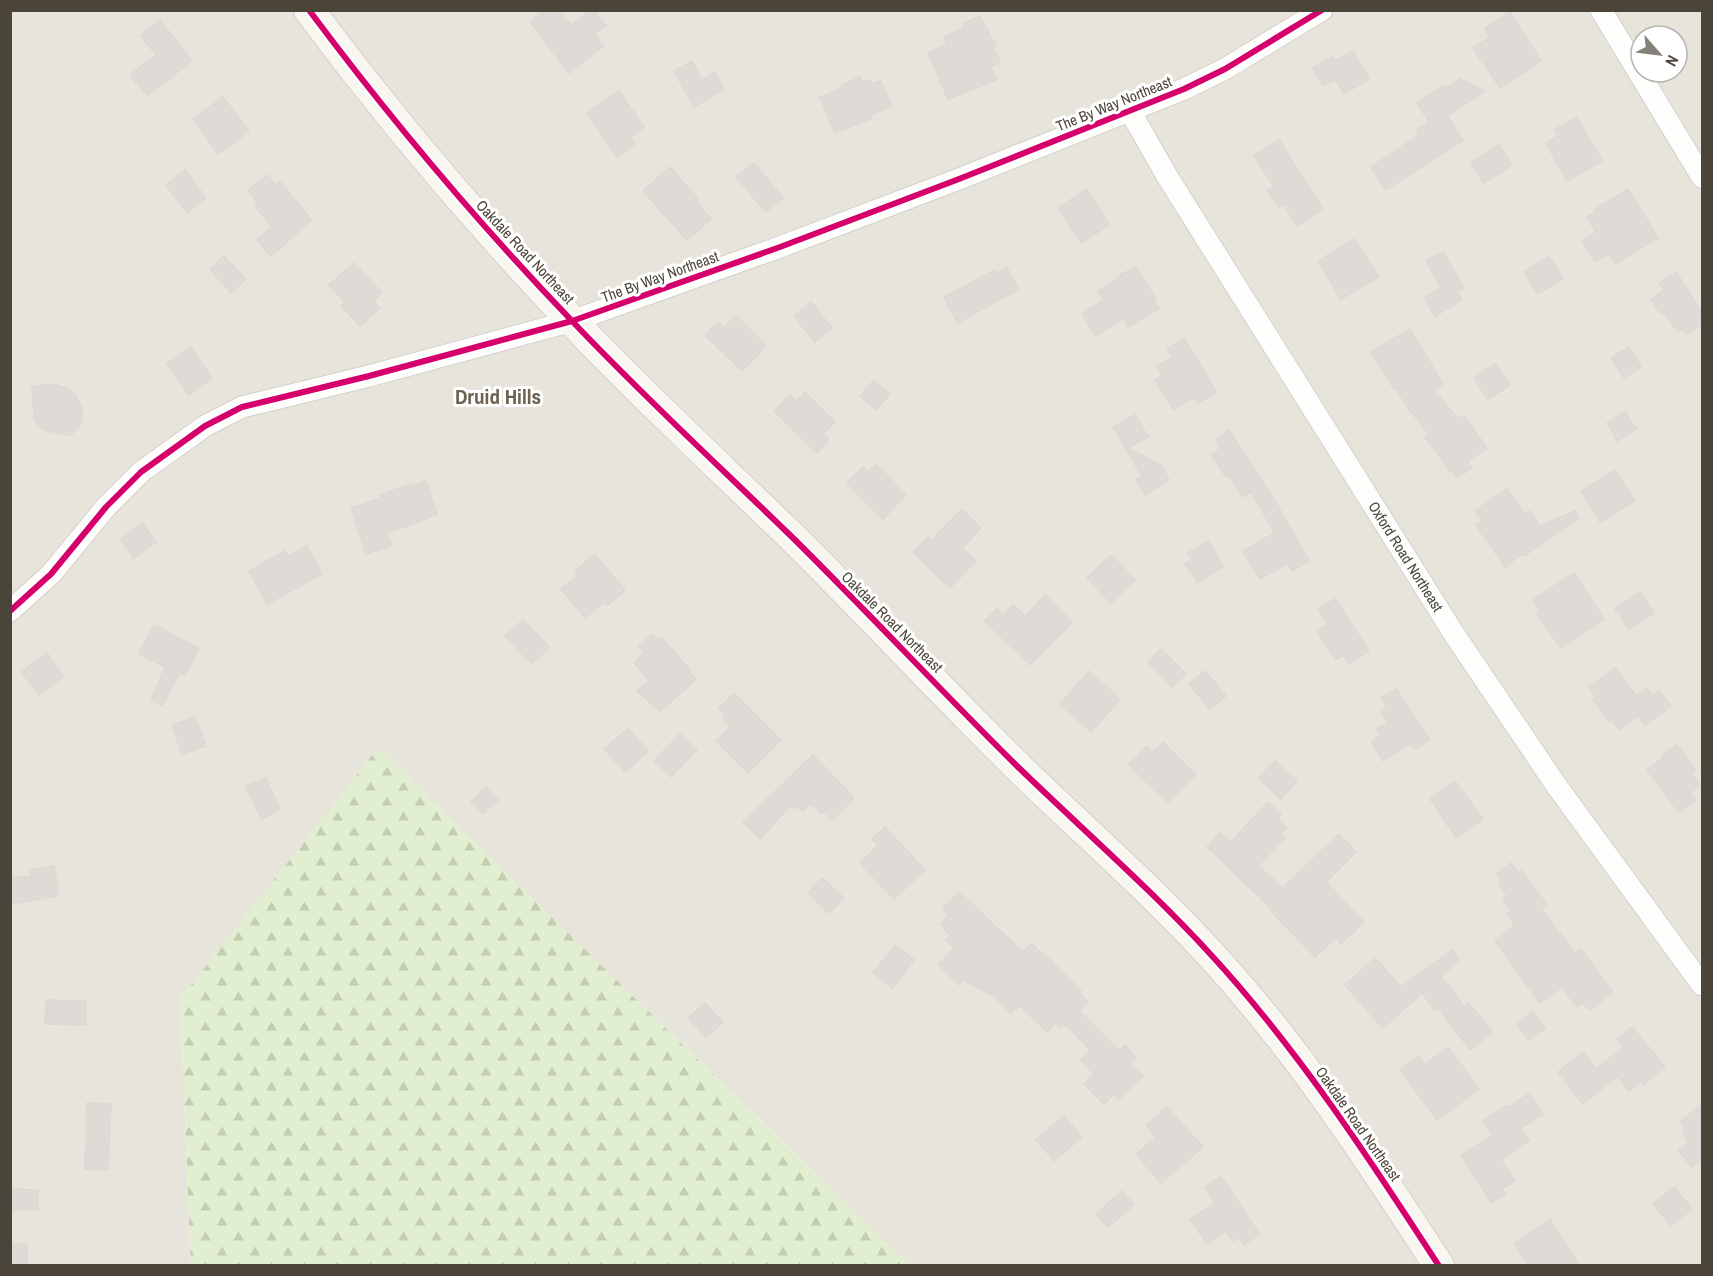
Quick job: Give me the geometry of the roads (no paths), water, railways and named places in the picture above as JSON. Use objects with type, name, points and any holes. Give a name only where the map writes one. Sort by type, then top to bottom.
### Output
[{"type":"street","name":"Oakdale Road Northeast","points":[[309,10],[411,142],[454,193],[572,321],[794,539],[1018,767],[1144,887],[1214,958],[1315,1081],[1439,1266]]},
{"type":"street","name":"The By Way Northeast","points":[[10,611],[51,574],[106,507],[141,472],[222,416],[265,400],[369,376],[572,321],[851,221],[1130,111],[1225,69],[1322,10]]},
{"type":"street","points":[[1600,10],[1702,177]]},
{"type":"street","name":"Oxford Road Northeast","points":[[1130,111],[1167,176],[1454,634],[1556,785],[1702,985]]},
{"type":"district","name":"Druid Hills","points":[[498,397]]}]
